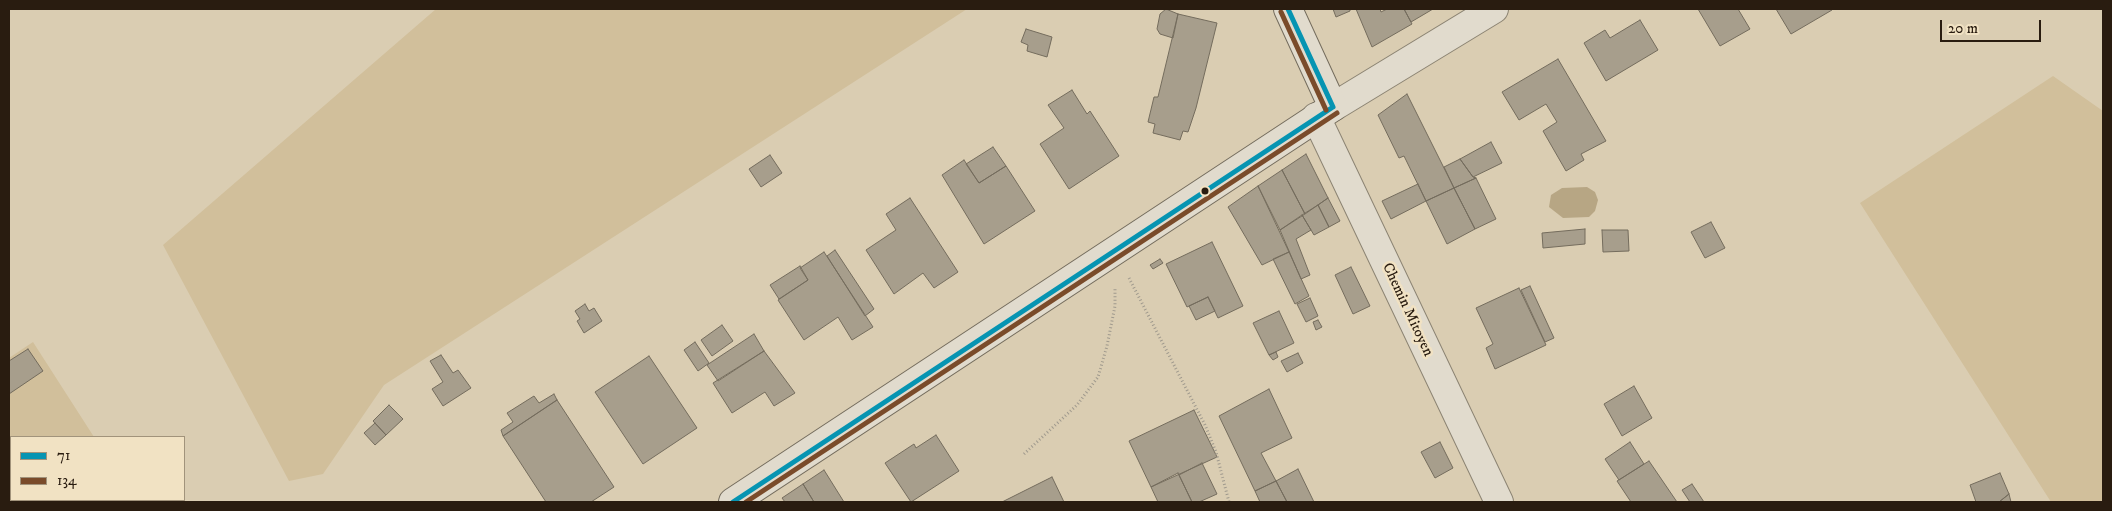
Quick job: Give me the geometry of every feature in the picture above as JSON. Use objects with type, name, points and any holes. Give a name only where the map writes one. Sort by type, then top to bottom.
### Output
[{"type":"street","name":"Chemin Mitoyen","points":[[1288,9],[1325,112],[1499,502]]},
{"type":"street","points":[[733,502],[1116,252],[1325,112],[1494,9]]},
{"type":"path","points":[[1024,454],[1077,405],[1098,377],[1107,346],[1115,306],[1116,252]]},
{"type":"path","points":[[1116,252],[1205,425],[1216,452],[1229,502]]},
{"type":"shaded area","points":[[436,9],[967,9],[384,385],[323,474],[289,481],[163,245]]},
{"type":"shaded area","points":[[2053,76],[2103,111],[2103,502],[2051,502],[1860,203]]},
{"type":"shaded area","points":[[1587,187],[1595,192],[1598,200],[1595,211],[1589,217],[1563,218],[1549,207],[1551,195],[1562,188]]},
{"type":"shaded area","points":[[33,342],[93,436],[10,436],[10,501],[96,501],[9,502],[9,358]]},
{"type":"building","points":[[1166,9],[1178,14],[1173,38],[1160,34],[1157,29],[1160,14]]},
{"type":"building","points":[[1333,9],[1350,9],[1350,11],[1336,17]]},
{"type":"building","points":[[1356,9],[1380,9],[1381,12],[1387,9],[1404,9],[1412,24],[1372,47]]},
{"type":"building","points":[[1404,9],[1433,9],[1411,22]]},
{"type":"building","points":[[1698,9],[1738,9],[1750,29],[1720,46]]},
{"type":"building","points":[[1776,9],[1831,9],[1832,10],[1791,34]]},
{"type":"building","points":[[1178,14],[1217,23],[1196,108],[1188,132],[1183,131],[1180,140],[1153,133],[1155,124],[1148,122],[1154,97],[1158,97]]},
{"type":"building","points":[[1640,20],[1658,50],[1606,81],[1584,43],[1605,30],[1610,38]]},
{"type":"building","points":[[1026,29],[1052,37],[1047,57],[1027,51],[1028,45],[1021,42]]},
{"type":"building","points":[[1558,59],[1606,141],[1581,154],[1584,160],[1566,171],[1543,131],[1557,122],[1546,104],[1519,120],[1502,92]]},
{"type":"building","points":[[1072,90],[1087,114],[1090,111],[1119,156],[1069,189],[1040,144],[1064,128],[1048,105]]},
{"type":"building","points":[[1407,94],[1454,188],[1426,201],[1404,156],[1399,158],[1378,115]]},
{"type":"building","points":[[1491,142],[1502,163],[1473,177],[1460,159]]},
{"type":"building","points":[[993,147],[1006,166],[979,183],[966,164]]},
{"type":"building","points":[[1306,154],[1328,198],[1305,214],[1282,170]]},
{"type":"building","points":[[770,155],[782,173],[761,187],[749,169]]},
{"type":"building","points":[[1460,159],[1473,177],[1476,178],[1454,188],[1444,167]]},
{"type":"building","points":[[964,160],[979,183],[1006,166],[1035,211],[984,244],[942,175]]},
{"type":"building","points":[[1282,170],[1305,214],[1280,230],[1258,186]]},
{"type":"building","points":[[1476,178],[1496,219],[1475,229],[1454,188]]},
{"type":"building","points":[[1418,184],[1426,201],[1391,219],[1382,201]]},
{"type":"building","points":[[1258,186],[1289,252],[1262,265],[1228,207]]},
{"type":"building","points":[[1454,188],[1475,229],[1447,244],[1426,201]]},
{"type":"building","points":[[910,198],[958,272],[934,288],[923,273],[894,294],[866,250],[896,230],[886,214]]},
{"type":"building","points":[[1328,198],[1340,221],[1329,227],[1318,205]]},
{"type":"building","points":[[1318,205],[1329,227],[1314,235],[1302,215]]},
{"type":"building","points":[[1302,215],[1311,230],[1296,239],[1310,275],[1301,279],[1280,230]]},
{"type":"building","points":[[1711,222],[1725,248],[1705,258],[1691,232]]},
{"type":"building","points":[[1585,229],[1585,244],[1543,248],[1542,233]]},
{"type":"building","points":[[1602,230],[1628,230],[1629,251],[1603,252]]},
{"type":"building","points":[[1212,242],[1243,306],[1218,318],[1208,297],[1187,307],[1166,264]]},
{"type":"building","points":[[835,250],[874,309],[865,316],[827,256]]},
{"type":"building","points":[[824,252],[873,327],[852,340],[838,317],[804,340],[778,300],[808,280],[800,268]]},
{"type":"building","points":[[1289,252],[1309,296],[1295,304],[1273,259]]},
{"type":"building","points":[[1160,259],[1163,263],[1153,269],[1150,265]]},
{"type":"building","points":[[800,266],[808,280],[779,299],[770,285]]},
{"type":"building","points":[[1351,267],[1370,306],[1353,314],[1335,275]]},
{"type":"building","points":[[1530,286],[1554,338],[1545,342],[1521,290]]},
{"type":"building","points":[[1519,288],[1546,345],[1495,369],[1486,348],[1493,344],[1476,308]]},
{"type":"building","points":[[1208,297],[1215,311],[1196,320],[1189,306]]},
{"type":"building","points":[[1310,298],[1318,316],[1306,322],[1297,304]]},
{"type":"building","points":[[585,304],[589,311],[594,308],[602,321],[584,333],[577,321],[580,319],[575,311]]},
{"type":"building","points":[[1279,311],[1294,343],[1269,355],[1253,323]]},
{"type":"building","points":[[1318,320],[1322,327],[1316,330],[1313,322]]},
{"type":"building","points":[[722,325],[733,341],[712,356],[701,340]]},
{"type":"building","points":[[754,334],[764,351],[718,381],[707,365]]},
{"type":"building","points":[[695,342],[709,363],[698,371],[684,350]]},
{"type":"building","points":[[28,349],[43,371],[9,394],[9,361]]},
{"type":"building","points":[[764,351],[795,393],[774,406],[765,392],[732,413],[713,383]]},
{"type":"building","points":[[1276,352],[1278,357],[1273,360],[1269,355]]},
{"type":"building","points":[[1298,353],[1303,363],[1287,372],[1281,361]]},
{"type":"building","points":[[441,355],[453,373],[458,370],[471,388],[443,406],[432,389],[443,382],[430,361]]},
{"type":"building","points":[[649,356],[697,428],[643,464],[595,392]]},
{"type":"building","points":[[1634,386],[1652,418],[1622,436],[1604,404]]},
{"type":"building","points":[[1269,389],[1292,438],[1261,453],[1276,481],[1255,491],[1219,416]]},
{"type":"building","points":[[554,394],[557,400],[503,436],[501,430],[513,422],[507,413],[534,396],[539,403]]},
{"type":"building","points":[[557,400],[614,487],[591,502],[546,502],[503,436]]},
{"type":"building","points":[[389,405],[403,419],[386,435],[373,421]]},
{"type":"building","points":[[1194,410],[1217,457],[1151,487],[1129,441]]},
{"type":"building","points":[[375,423],[386,435],[375,445],[364,433]]},
{"type":"building","points":[[936,435],[959,471],[911,502],[885,463],[914,444],[916,448]]},
{"type":"building","points":[[1440,442],[1453,468],[1435,478],[1421,452]]},
{"type":"building","points":[[1630,442],[1644,464],[1619,480],[1605,459]]},
{"type":"building","points":[[1649,461],[1677,502],[1631,502],[1617,481]]},
{"type":"building","points":[[1202,463],[1217,494],[1199,502],[1192,502],[1179,475]]},
{"type":"building","points":[[1298,469],[1314,502],[1287,502],[1276,481]]},
{"type":"building","points":[[824,470],[844,502],[814,502],[803,484]]},
{"type":"building","points":[[1178,473],[1192,502],[1158,502],[1151,487]]},
{"type":"building","points":[[2000,473],[2009,494],[1999,502],[1976,502],[1970,485]]},
{"type":"building","points":[[1052,477],[1064,502],[1002,502]]},
{"type":"building","points":[[1276,481],[1287,502],[1260,502],[1255,491]]},
{"type":"building","points":[[803,484],[814,502],[785,502],[782,498]]},
{"type":"building","points":[[1692,484],[1704,502],[1690,502],[1682,490]]},
{"type":"building","points":[[2009,494],[2011,502],[1999,502]]},
{"type":"transit line","name":"71","points":[[1288,9],[1333,107]]},
{"type":"transit line","name":"134","points":[[1281,12],[1326,110]]},
{"type":"transit line","name":"71","points":[[733,502],[1333,107]]},
{"type":"transit line","name":"134","points":[[746,502],[1337,113]]}]
